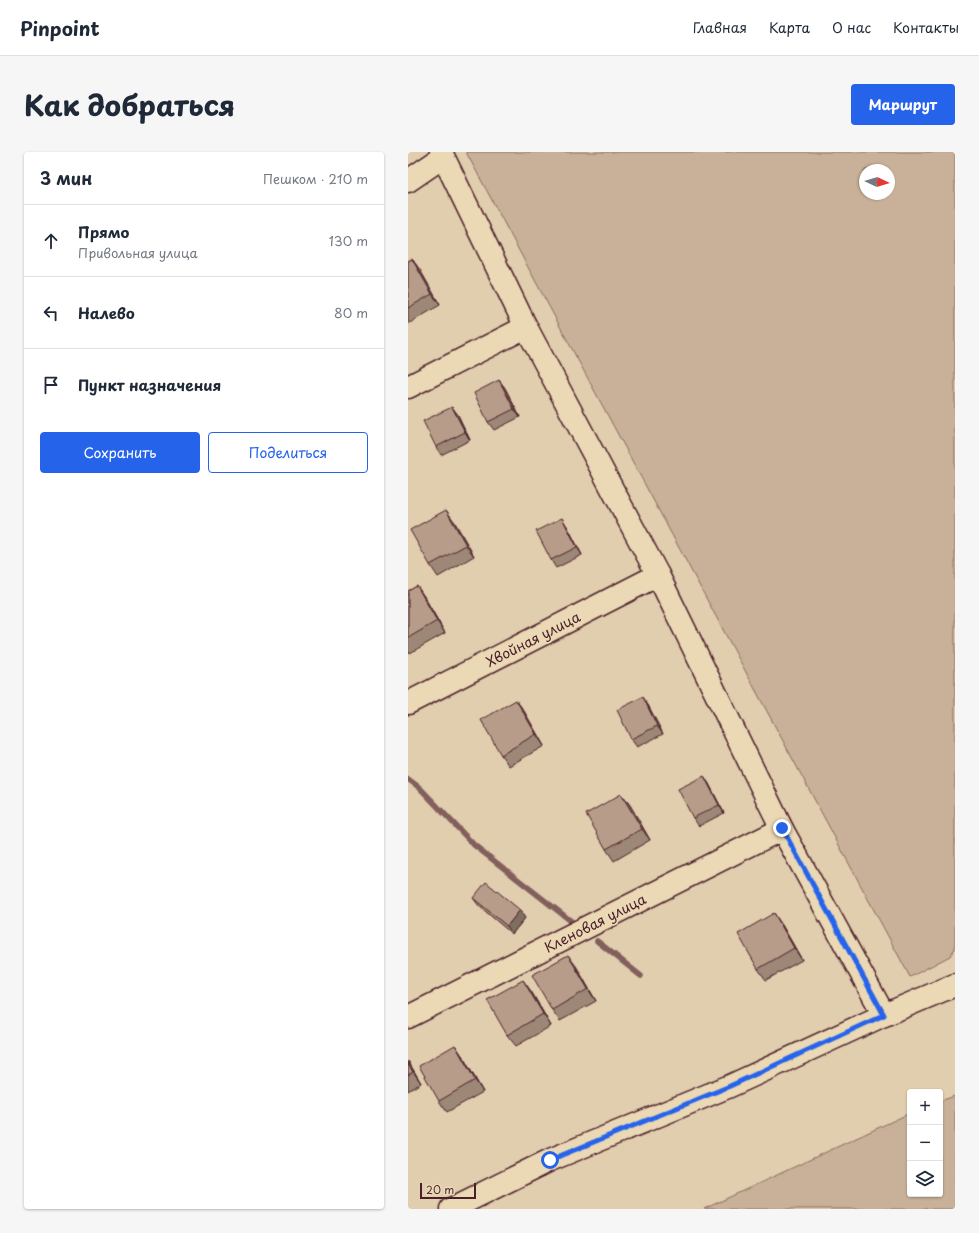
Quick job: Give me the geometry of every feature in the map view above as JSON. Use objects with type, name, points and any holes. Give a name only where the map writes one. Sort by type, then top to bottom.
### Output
[{"type":"street","points":[[408,181],[442,154],[526,327],[658,575],[782,828],[884,1015]]},
{"type":"street","points":[[408,387],[526,327]]},
{"type":"street","name":"Хвойная улица","points":[[408,703],[658,575]]},
{"type":"street","name":"Кленовая улица","points":[[408,1017],[782,828]]},
{"type":"street","points":[[451,1209],[550,1160],[730,1086],[884,1015],[955,985]]},
{"type":"shaded area","points":[[466,152],[955,152],[955,948],[950,956],[910,977]]},
{"type":"shaded area","points":[[955,1096],[955,1209],[704,1209],[907,1114],[907,1197],[943,1197],[943,1100]]},
{"type":"building","points":[[412,259],[432,294],[408,308],[408,261]]},
{"type":"building","points":[[499,380],[514,409],[488,422],[474,393]]},
{"type":"building","points":[[452,407],[465,432],[436,447],[423,421]]},
{"type":"building","points":[[446,510],[466,545],[430,565],[410,530]]},
{"type":"building","points":[[562,518],[577,547],[551,560],[536,531]]},
{"type":"building","points":[[417,586],[437,621],[408,638],[408,591]]},
{"type":"building","points":[[643,697],[657,726],[631,739],[617,710]]},
{"type":"building","points":[[516,700],[536,734],[501,755],[481,720]]},
{"type":"building","points":[[704,776],[719,805],[693,818],[678,789]]},
{"type":"building","points":[[621,794],[642,829],[606,849],[586,814]]},
{"type":"building","points":[[486,882],[520,910],[507,926],[473,898]]},
{"type":"building","points":[[774,913],[794,948],[758,969],[738,934]]},
{"type":"building","points":[[568,955],[588,989],[552,1010],[532,975]]},
{"type":"building","points":[[523,980],[543,1014],[507,1035],[487,1000]]},
{"type":"building","points":[[455,1045],[475,1080],[439,1101],[419,1066]]},
{"type":"building","points":[[408,1064],[413,1072],[408,1075]]},
{"type":"waterway","points":[[408,779],[420,788],[474,845],[571,921]]},
{"type":"waterway","points":[[597,941],[641,976]]},
{"type":"route","points":[[550,1160],[730,1086],[884,1015],[782,828]]}]
